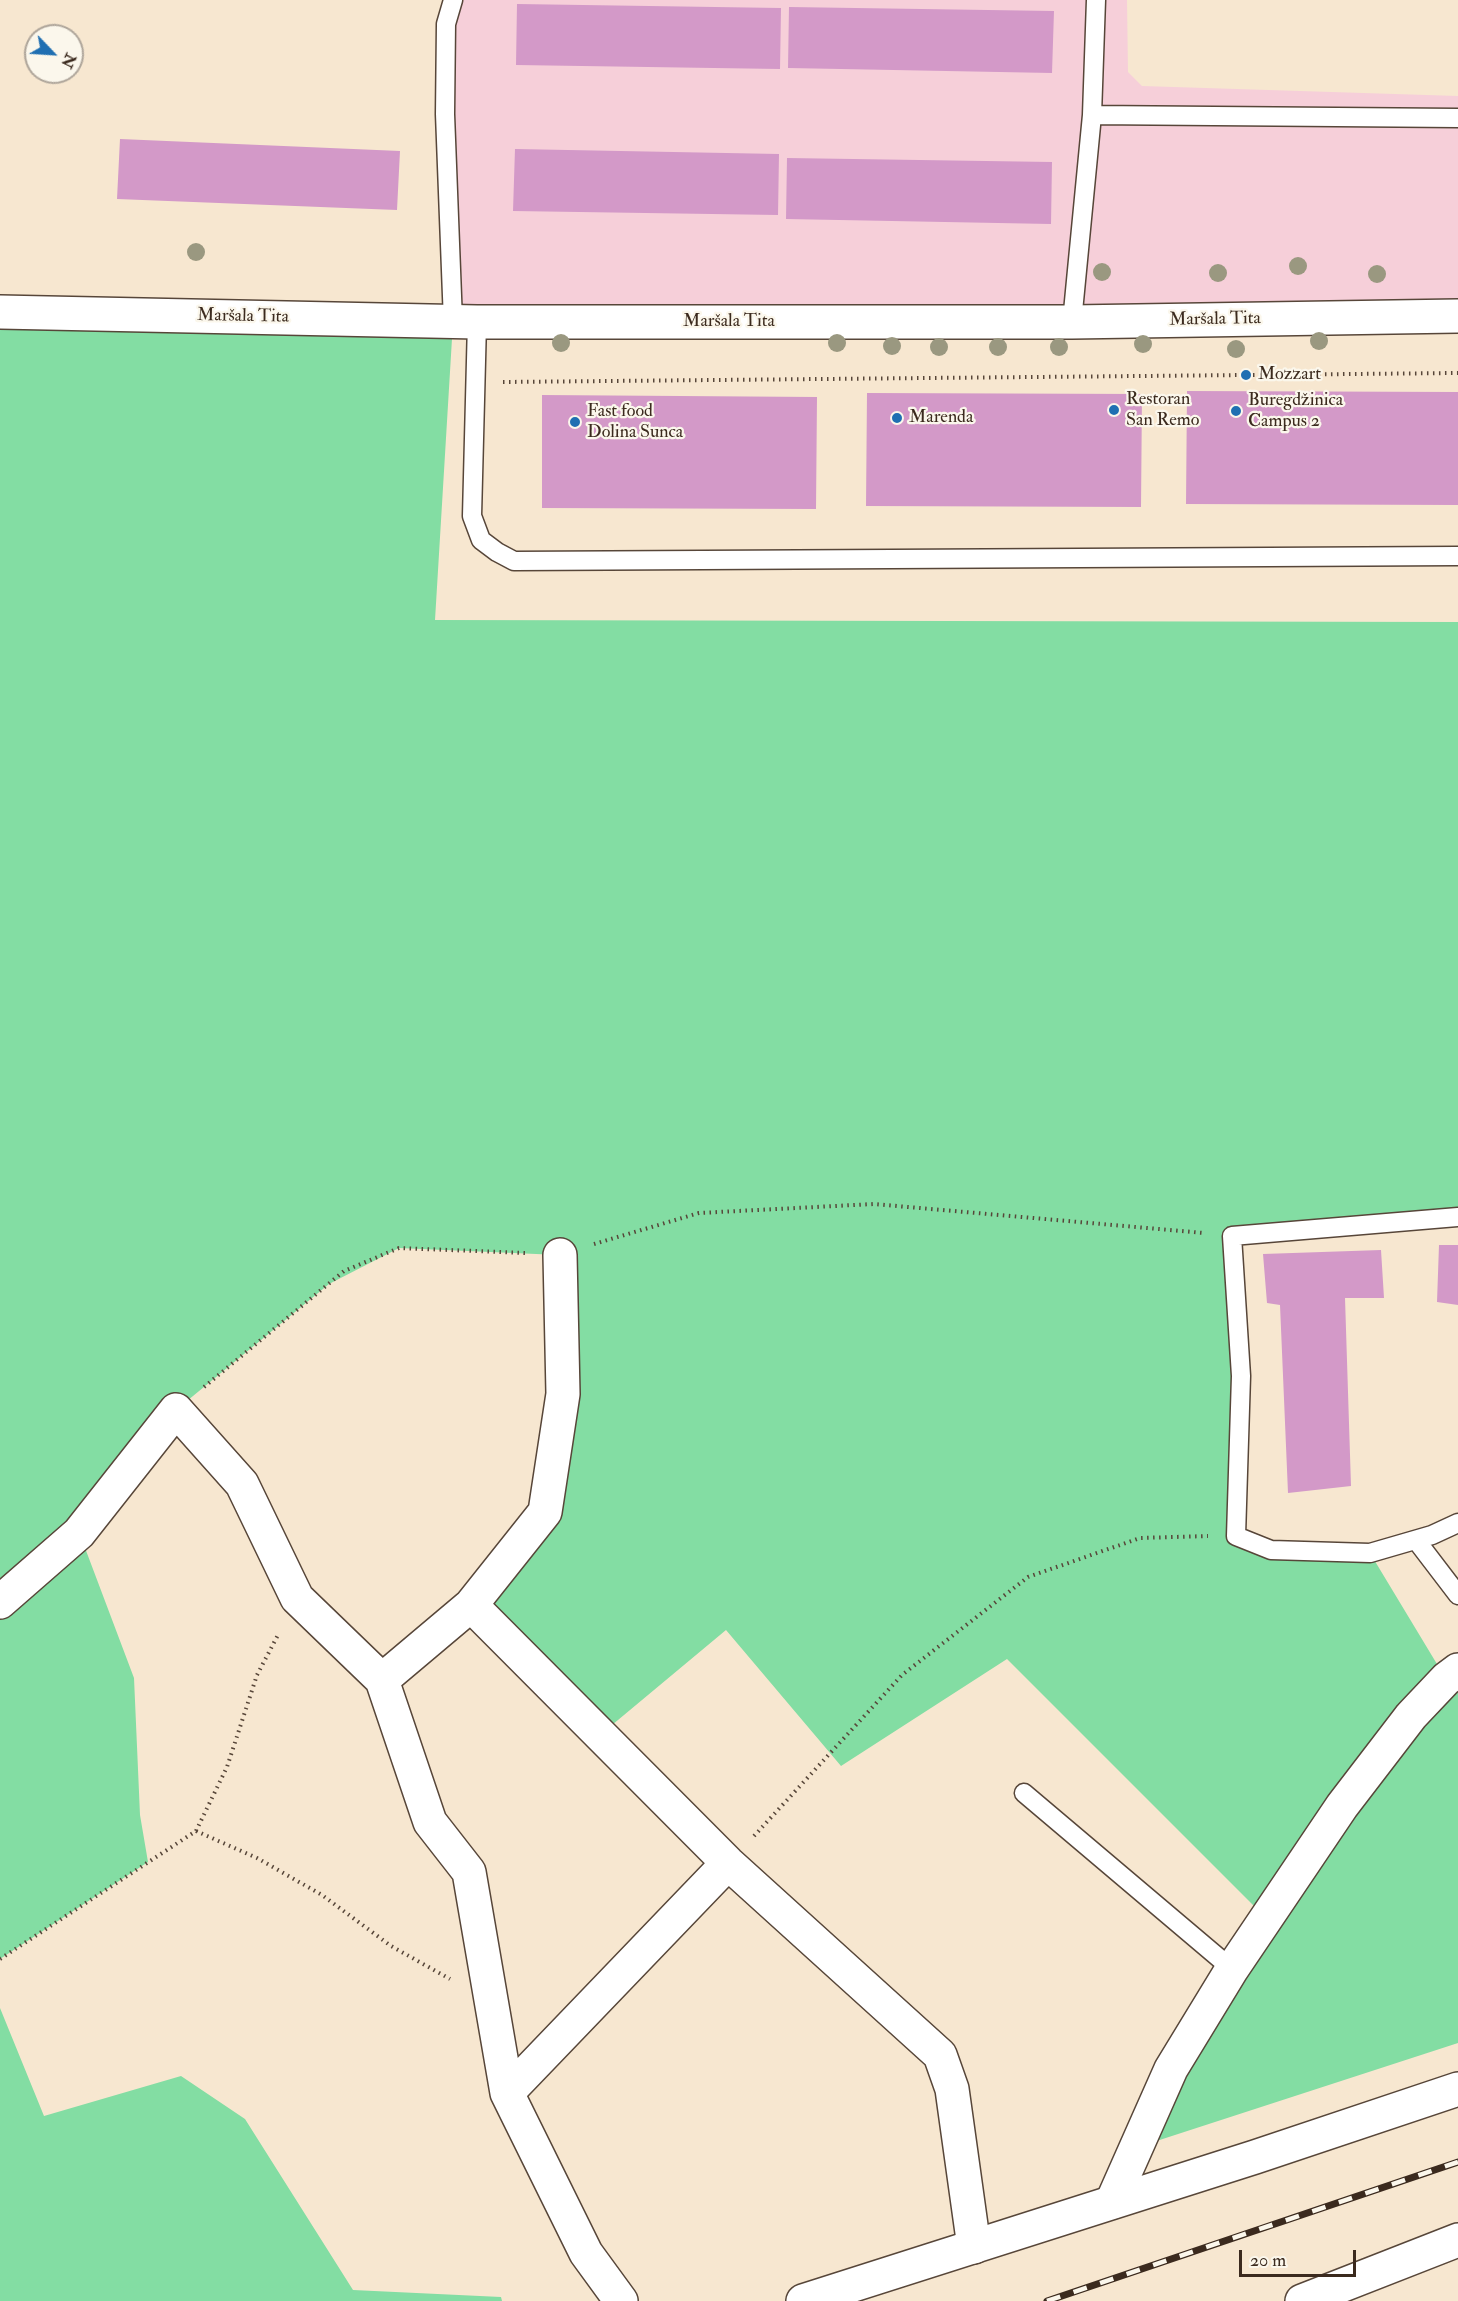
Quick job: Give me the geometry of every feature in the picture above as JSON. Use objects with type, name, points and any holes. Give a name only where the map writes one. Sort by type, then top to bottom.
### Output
[{"type":"street","name":"Maršala Tita","points":[[0,312],[465,322],[1072,322],[1458,316]]},
{"type":"street","points":[[382,1680],[471,1605],[545,1512],[563,1394],[560,1255]]},
{"type":"street","points":[[0,1602],[78,1533],[176,1410],[242,1484],[297,1598],[382,1680],[430,1822],[469,1872],[507,2092],[586,2253],[621,2301]]},
{"type":"street","points":[[471,1605],[729,1863],[940,2055],[952,2089],[974,2247]]},
{"type":"street","points":[[1112,2202],[1171,2069],[1232,1969],[1342,1806],[1411,1716],[1458,1670]]},
{"type":"street","points":[[507,2092],[729,1863]]},
{"type":"street","points":[[803,2301],[1458,2089]]},
{"type":"street","points":[[1302,2301],[1458,2240]]},
{"type":"lane","points":[[453,0],[446,24],[445,114],[465,322],[475,382],[472,516],[482,540],[497,552],[514,561],[1458,556]]},
{"type":"lane","points":[[1072,322],[1092,115],[1096,0]]},
{"type":"lane","points":[[1092,115],[1458,118]]},
{"type":"lane","points":[[1458,1217],[1232,1236],[1241,1376],[1236,1536],[1271,1550],[1370,1553],[1416,1540],[1458,1523]]},
{"type":"lane","points":[[1416,1540],[1458,1595]]},
{"type":"lane","points":[[1024,1793],[1232,1969]]},
{"type":"path","points":[[475,382],[1458,373]]},
{"type":"path","points":[[176,1410],[344,1271],[399,1248],[560,1255],[699,1213],[874,1204],[1232,1236]]},
{"type":"path","points":[[729,1863],[902,1675],[1028,1577],[1140,1538],[1236,1536]]},
{"type":"path","points":[[0,1959],[196,1831],[226,1767],[257,1675],[297,1598]]},
{"type":"path","points":[[196,1831],[257,1858],[322,1895],[391,1946],[492,2004]]},
{"type":"shaded area","points":[[453,0],[1127,0],[1128,72],[1142,86],[1458,96],[1458,316],[453,322]]},
{"type":"green space","points":[[0,312],[453,322],[435,620],[1458,622],[1458,1213],[1233,1236],[1236,1536],[1271,1550],[1370,1553],[1446,1679],[1458,1670],[1458,2043],[1135,2148],[1266,1918],[1007,1659],[841,1766],[726,1630],[600,1735],[471,1605],[545,1512],[559,1255],[399,1248],[329,1284],[176,1410],[79,1532],[134,1678],[140,1815],[148,1862],[0,1959]]},
{"type":"green space","points":[[0,2008],[44,2116],[181,2076],[245,2119],[353,2290],[501,2297],[502,2301],[0,2301]]},
{"type":"building","points":[[517,4],[781,8],[780,69],[516,65]]},
{"type":"building","points":[[789,7],[1054,11],[1052,73],[788,68]]},
{"type":"building","points":[[120,139],[400,151],[397,210],[117,199]]},
{"type":"building","points":[[515,149],[779,154],[778,215],[513,211]]},
{"type":"building","points":[[787,158],[1052,162],[1051,224],[786,219]]},
{"type":"building","points":[[1187,391],[1458,392],[1458,505],[1186,504]]},
{"type":"building","points":[[867,393],[1142,394],[1141,507],[866,506]]},
{"type":"building","points":[[542,395],[817,397],[816,509],[542,508]]},
{"type":"building","points":[[1439,1245],[1458,1245],[1458,1305],[1437,1302]]},
{"type":"building","points":[[1381,1250],[1384,1298],[1345,1298],[1351,1486],[1288,1493],[1280,1305],[1267,1303],[1263,1254]]},
{"type":"railway","points":[[1047,2301],[1458,2162]]},
{"type":"place","name":"Mozzart","points":[[1246,375]]},
{"type":"place","name":"Restoran San Remo","points":[[1114,410]]},
{"type":"place","name":"Buregdžinica Campus 2","points":[[1236,411]]},
{"type":"place","name":"Marenda","points":[[897,418]]},
{"type":"place","name":"Fast food Dolina Sunca","points":[[575,422]]}]
